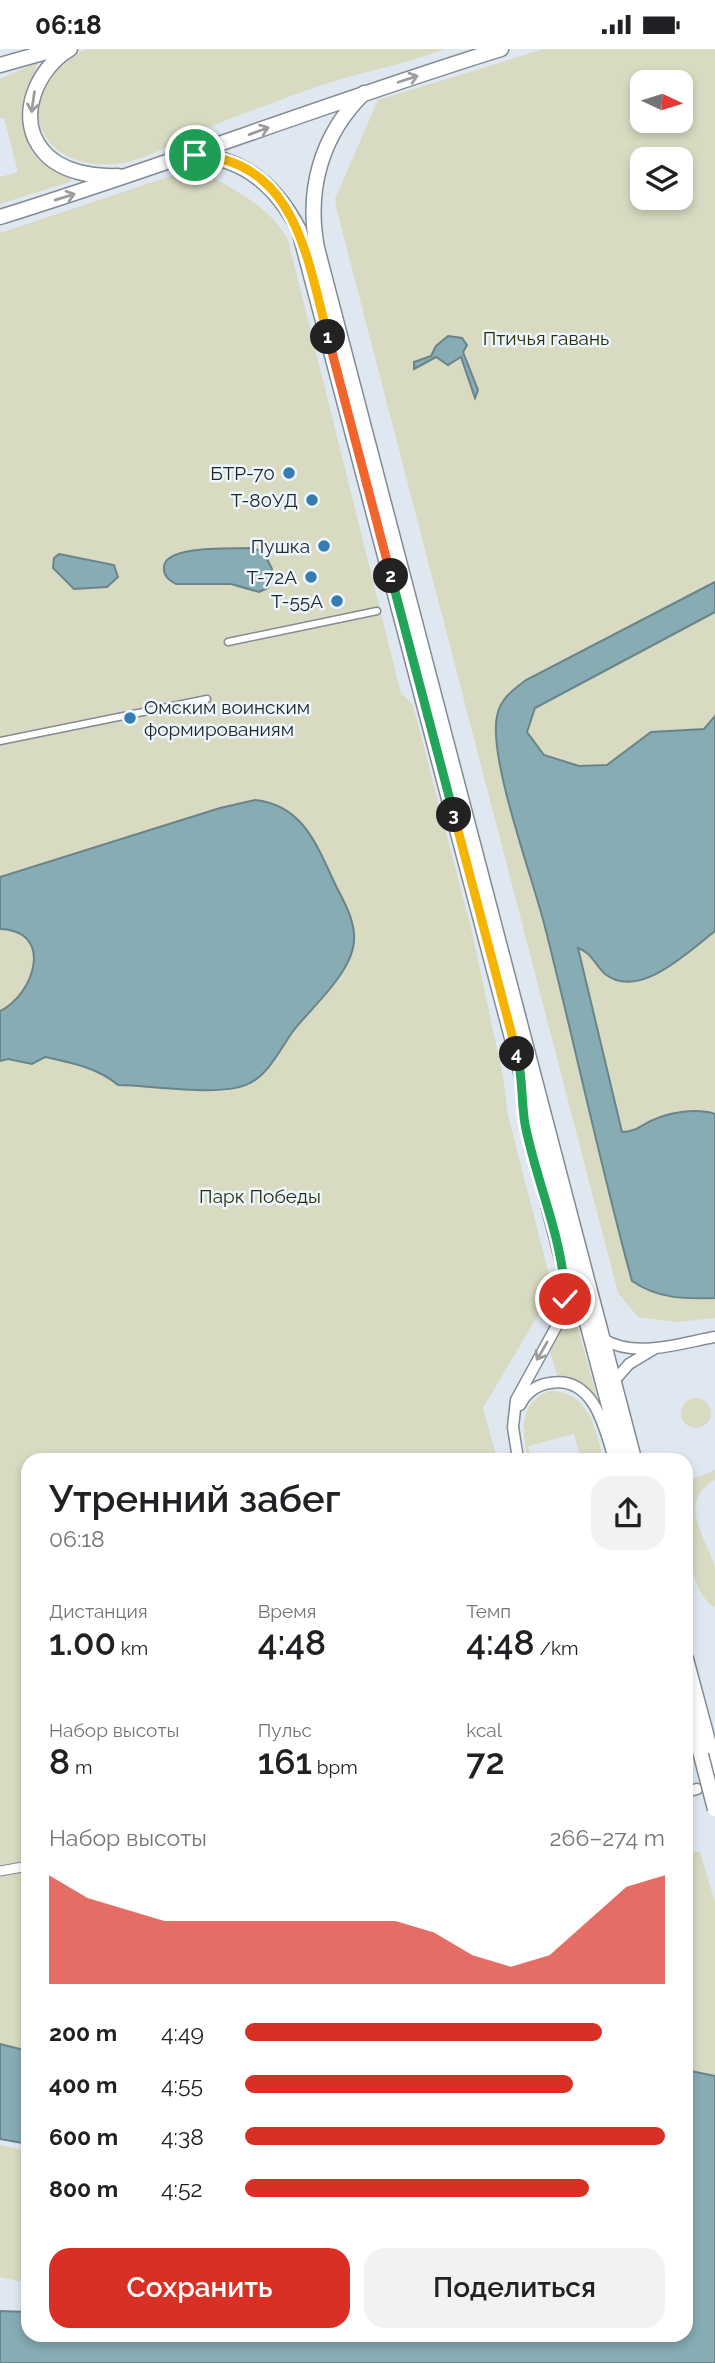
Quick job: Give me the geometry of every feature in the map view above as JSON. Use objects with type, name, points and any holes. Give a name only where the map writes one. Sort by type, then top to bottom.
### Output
[{"type":"main road","points":[[0,65],[57,49]]},
{"type":"main road","points":[[70,49],[56,57],[42,72],[34,92],[31,118],[36,139],[44,152],[61,165],[86,174],[134,175]]},
{"type":"main road","points":[[452,64],[461,49]]},
{"type":"main road","points":[[0,217],[195,155],[364,93],[501,49]]},
{"type":"main road","points":[[0,71],[20,61]]},
{"type":"main road","points":[[364,93],[343,119],[317,169],[312,199],[317,248],[632,1453]]},
{"type":"main road","points":[[195,155],[218,156],[245,166],[287,205],[299,230],[621,1453]]},
{"type":"main road","points":[[693,1689],[709,1758],[715,1809]]},
{"type":"main road","points":[[693,1716],[709,1758]]},
{"type":"street","points":[[228,642],[377,611]]},
{"type":"street","points":[[0,741],[207,699]]},
{"type":"street","points":[[518,1453],[513,1427],[516,1400],[556,1327],[565,1299],[561,1263],[525,1122],[522,1072]]},
{"type":"street","points":[[603,1339],[624,1347],[657,1348],[715,1336]]},
{"type":"street","points":[[614,1381],[629,1364],[657,1348]]},
{"type":"street","points":[[513,1427],[518,1408],[527,1394],[545,1384],[567,1384],[586,1394],[596,1406],[612,1453]]},
{"type":"street","points":[[0,1871],[21,1867]]},
{"type":"green space","points":[[88,49],[445,49],[313,88],[208,128],[145,157],[114,164],[84,162],[61,153],[46,137],[38,118],[38,98],[47,78],[63,61]]},
{"type":"green space","name":"Птичья гавань","points":[[544,49],[715,49],[715,1318],[677,1322],[638,1317],[618,1293],[335,199],[378,100]]},
{"type":"green space","points":[[38,62],[24,116],[28,142],[34,154],[45,165],[72,181],[0,204],[0,177],[18,172],[4,118],[0,118],[0,79]]},
{"type":"green space","name":"Парк Победы","points":[[195,168],[259,206],[280,227],[288,240],[401,693],[413,705],[472,932],[503,1076],[508,1115],[553,1290],[483,1408],[495,1453],[21,1453],[21,2049],[0,2044],[0,233]]},
{"type":"green space","points":[[571,1312],[574,1314],[599,1405],[558,1378],[549,1348]]},
{"type":"green space","points":[[549,1391],[562,1392],[581,1404],[593,1424],[602,1453],[579,1453],[574,1434],[528,1446],[530,1453],[527,1453],[525,1417],[539,1396]]},
{"type":"green space","points":[[696,1398],[702,1399],[710,1407],[710,1419],[702,1427],[696,1428],[690,1427],[682,1419],[681,1413],[682,1407],[690,1399]]},
{"type":"green space","points":[[715,1470],[715,1480],[703,1489],[695,1509],[715,1568],[715,1607],[705,1599],[693,1569],[693,1479]]},
{"type":"green space","points":[[693,1852],[700,1852],[715,1902],[715,2076],[693,2071]]},
{"type":"green space","points":[[0,2145],[21,2150],[21,2282],[0,2277]]},
{"type":"water","points":[[448,336],[462,338],[467,345],[463,352],[478,390],[475,398],[461,357],[448,365],[436,357],[414,369],[414,362],[431,356],[436,346]]},
{"type":"water","points":[[249,548],[263,551],[272,569],[268,588],[259,592],[231,584],[176,584],[164,573],[167,560],[175,555],[201,550]]},
{"type":"water","points":[[59,554],[114,565],[118,577],[107,587],[74,589],[53,568],[54,558]]},
{"type":"water","points":[[715,582],[715,612],[535,708],[527,732],[544,755],[579,766],[607,765],[651,732],[704,729],[715,716],[715,931],[678,961],[648,978],[633,981],[618,981],[605,974],[590,956],[578,948],[622,1132],[634,1130],[675,1113],[700,1111],[715,1114],[715,1298],[693,1298],[662,1295],[632,1281],[545,927],[505,789],[496,735],[497,716],[501,705],[508,695],[526,680]]},
{"type":"water","points":[[255,800],[286,810],[308,831],[344,902],[354,932],[353,948],[343,970],[263,1073],[250,1083],[238,1087],[186,1090],[118,1085],[93,1070],[45,1057],[32,1064],[8,1059],[0,1061],[0,1011],[22,992],[33,965],[33,952],[28,941],[17,932],[0,929],[0,877],[220,808]]},
{"type":"water","points":[[0,2044],[21,2049],[21,2143],[0,2139]]},
{"type":"water","points":[[693,2071],[715,2076],[715,2363],[0,2363],[0,2311],[21,2312],[21,2342],[693,2342]]},
{"type":"place","name":"БТР-70","points":[[289,473]]},
{"type":"place","name":"Т-80УД","points":[[312,500]]},
{"type":"place","name":"Пушка","points":[[324,546]]},
{"type":"place","name":"Т-72А","points":[[311,577]]},
{"type":"place","name":"Т-55А","points":[[337,601]]},
{"type":"place","name":"Омским воинским формированиям","points":[[130,718]]},
{"type":"route","points":[[195,155],[218,156],[245,166],[287,205],[299,230],[522,1072],[525,1122],[561,1263],[565,1299]]}]
